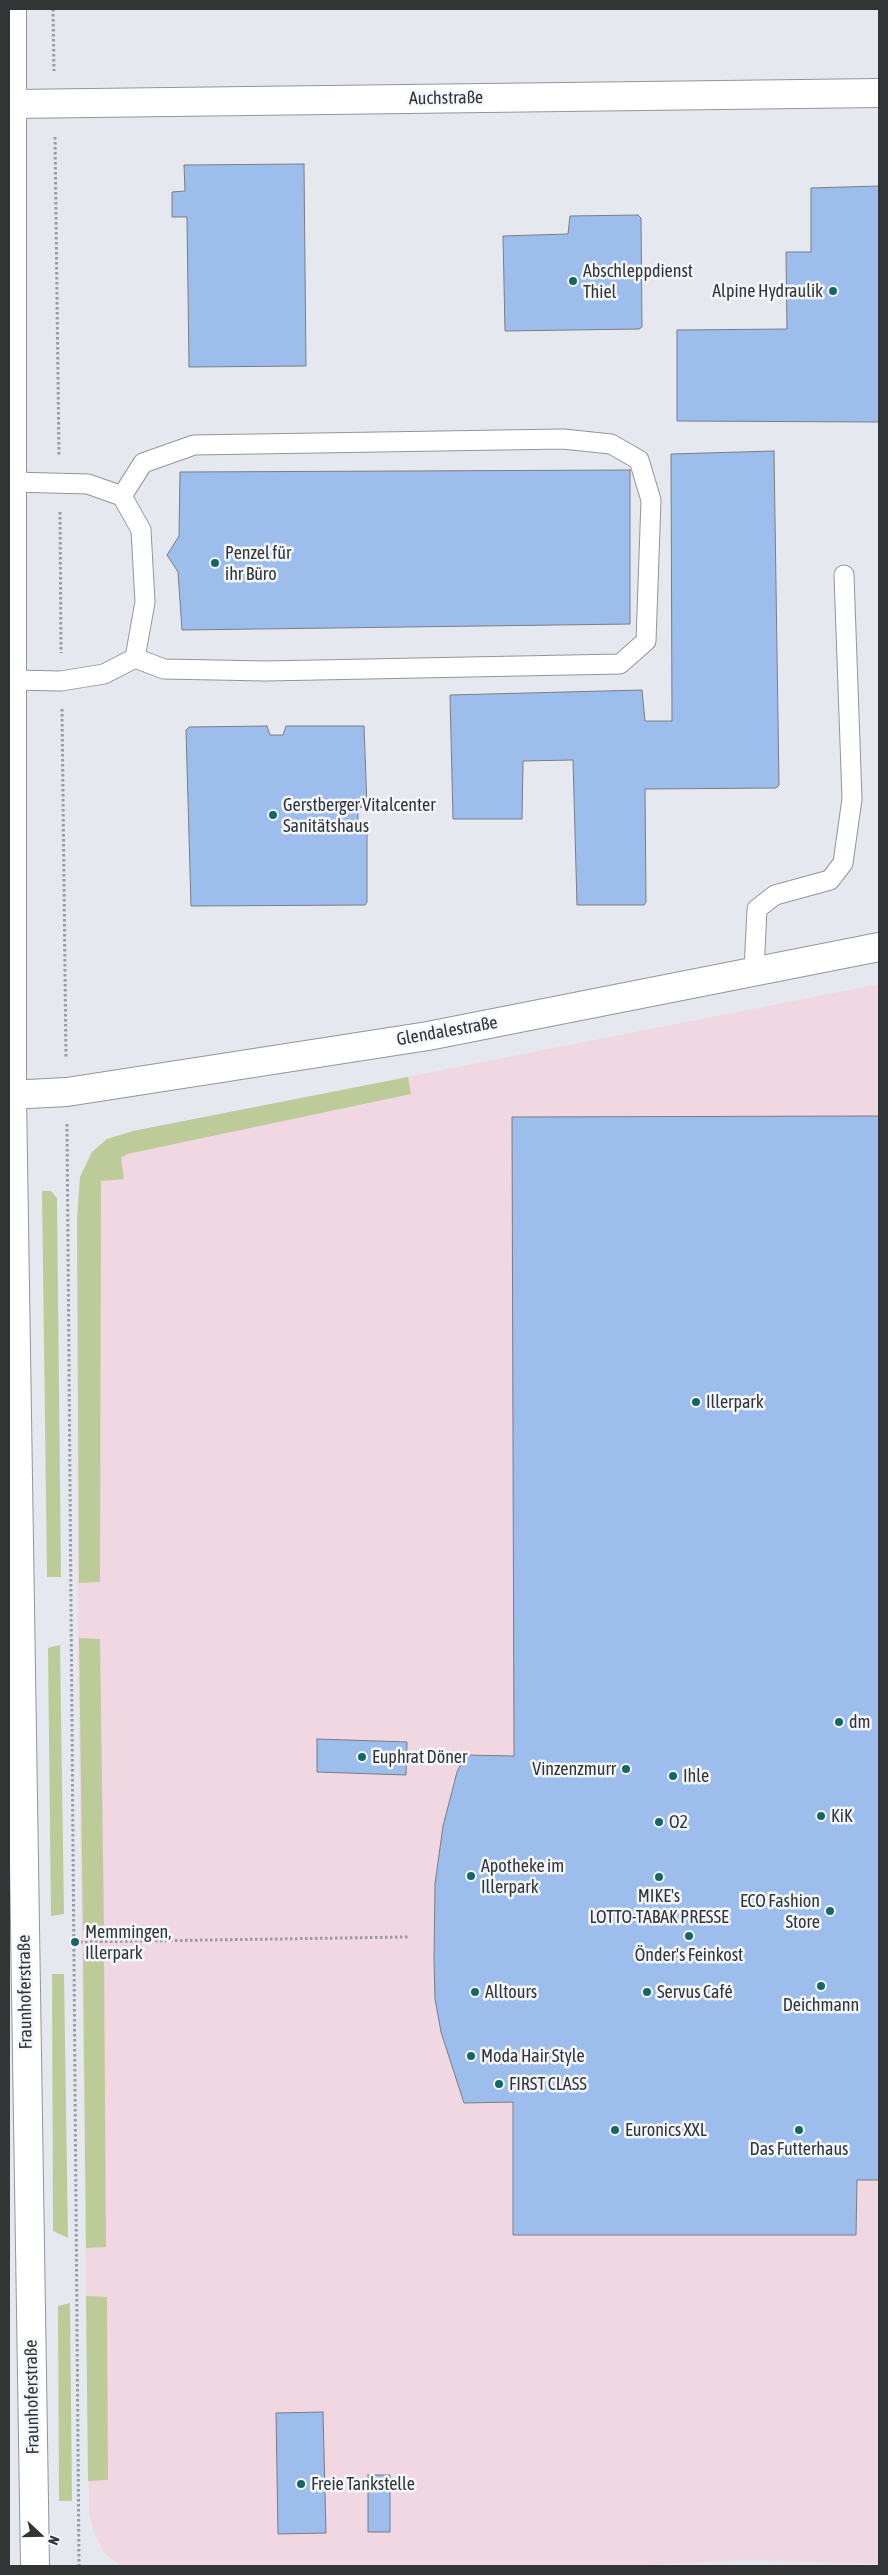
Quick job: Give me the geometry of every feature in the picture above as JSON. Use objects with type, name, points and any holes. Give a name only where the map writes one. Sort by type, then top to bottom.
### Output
[{"type":"street","name":"Fraunhoferstraße","points":[[12,9],[10,1095],[35,2566]]},
{"type":"street","name":"Auchstraße","points":[[12,104],[879,93]]},
{"type":"street","name":"Glendalestraße","points":[[10,1095],[66,1092],[428,1036],[879,947]]},
{"type":"lane","points":[[12,680],[62,681],[104,674],[135,658],[164,669],[266,671],[620,664],[646,641],[651,500],[639,460],[611,444],[563,439],[194,445],[143,464],[122,496]]},
{"type":"lane","points":[[12,482],[88,484],[122,496],[142,530],[145,602],[135,658]]},
{"type":"lane","points":[[754,971],[757,909],[775,895],[830,880],[842,863],[852,799],[844,575]]},
{"type":"path","points":[[53,9],[60,484],[75,1942],[79,2566]]},
{"type":"path","points":[[75,1942],[408,1937]]},
{"type":"shaded area","points":[[879,984],[879,2564],[750,2560],[620,2566],[125,2566],[118,2563],[104,2553],[93,2530],[89,2512],[78,1660],[77,1219],[80,1177],[92,1152],[107,1139],[133,1131]]},
{"type":"green space","points":[[408,1077],[411,1094],[127,1154],[121,1158],[124,1179],[101,1181],[100,1582],[79,1583],[77,1219],[80,1177],[92,1152],[107,1139],[133,1131]]},
{"type":"green space","points":[[42,1191],[51,1191],[57,1198],[61,1577],[47,1577]]},
{"type":"green space","points":[[79,1638],[100,1639],[104,1931],[83,1931]]},
{"type":"green space","points":[[60,1645],[64,1914],[51,1916],[48,1648]]},
{"type":"green space","points":[[83,1953],[104,1953],[106,2247],[86,2248]]},
{"type":"green space","points":[[52,1974],[64,1974],[68,2238],[53,2231]]},
{"type":"green space","points":[[86,2296],[107,2297],[108,2480],[88,2481]]},
{"type":"green space","points":[[70,2303],[72,2501],[59,2501],[58,2306]]},
{"type":"building","points":[[304,164],[306,366],[189,367],[187,217],[172,217],[172,192],[185,191],[184,165]]},
{"type":"building","name":"Alpine Hydraulik","points":[[879,186],[879,422],[677,421],[677,330],[787,329],[786,252],[811,252],[811,188]]},
{"type":"building","name":"Abschleppdienst Thiel","points":[[638,215],[641,218],[642,327],[639,329],[505,331],[503,236],[568,234],[570,216]]},
{"type":"building","points":[[774,451],[779,785],[776,788],[645,789],[646,902],[644,905],[577,905],[573,760],[523,761],[522,819],[453,819],[450,695],[642,690],[645,721],[672,721],[671,454]]},
{"type":"building","points":[[630,470],[630,624],[182,630],[178,572],[167,555],[179,536],[180,472]]},
{"type":"building","name":"Gerstberger Vitalcenter Sanitätshaus","points":[[267,726],[270,735],[283,735],[286,726],[364,726],[367,806],[358,808],[358,822],[367,825],[367,902],[365,905],[191,906],[186,730],[189,727]]},
{"type":"building","name":"Illerpark","points":[[879,1116],[879,2180],[857,2180],[856,2235],[513,2235],[513,2102],[464,2103],[441,2032],[435,1999],[434,1959],[435,1884],[443,1826],[457,1772],[465,1755],[514,1756],[512,1117]]},
{"type":"building","name":"Euphrat Döner","points":[[317,1739],[407,1742],[406,1775],[317,1772]]},
{"type":"building","name":"Freie Tankstelle","points":[[323,2412],[326,2533],[278,2534],[276,2413]]},
{"type":"building","points":[[368,2475],[390,2475],[390,2532],[368,2532]]},
{"type":"place","name":"Abschleppdienst Thiel","points":[[573,281]]},
{"type":"place","name":"Alpine Hydraulik","points":[[833,291]]},
{"type":"place","name":"Penzel für ihr Büro","points":[[215,563]]},
{"type":"place","name":"Gerstberger Vitalcenter Sanitätshaus","points":[[273,815]]},
{"type":"place","name":"Illerpark","points":[[696,1402]]},
{"type":"place","name":"dm","points":[[839,1722]]},
{"type":"place","name":"Euphrat Döner","points":[[362,1757]]},
{"type":"place","name":"Vinzenzmurr","points":[[626,1769]]},
{"type":"place","name":"Ihle","points":[[673,1776]]},
{"type":"place","name":"KiK","points":[[821,1816]]},
{"type":"place","name":"O2","points":[[659,1822]]},
{"type":"place","name":"Apotheke im Illerpark","points":[[471,1876]]},
{"type":"place","name":"MIKE's LOTTO-TABAK PRESSE","points":[[659,1877]]},
{"type":"place","name":"ECO Fashion Store","points":[[830,1911]]},
{"type":"place","name":"Önder's Feinkost","points":[[689,1936]]},
{"type":"place","name":"Memmingen, Illerpark","points":[[75,1942]]},
{"type":"place","name":"Deichmann","points":[[821,1986]]},
{"type":"place","name":"Alltours","points":[[475,1992]]},
{"type":"place","name":"Servus Café","points":[[647,1992]]},
{"type":"place","name":"Moda Hair Style","points":[[471,2056]]},
{"type":"place","name":"FIRST CLASS","points":[[499,2084]]},
{"type":"place","name":"Euronics XXL","points":[[615,2130]]},
{"type":"place","name":"Das Futterhaus","points":[[799,2130]]},
{"type":"place","name":"Freie Tankstelle","points":[[301,2484]]}]
